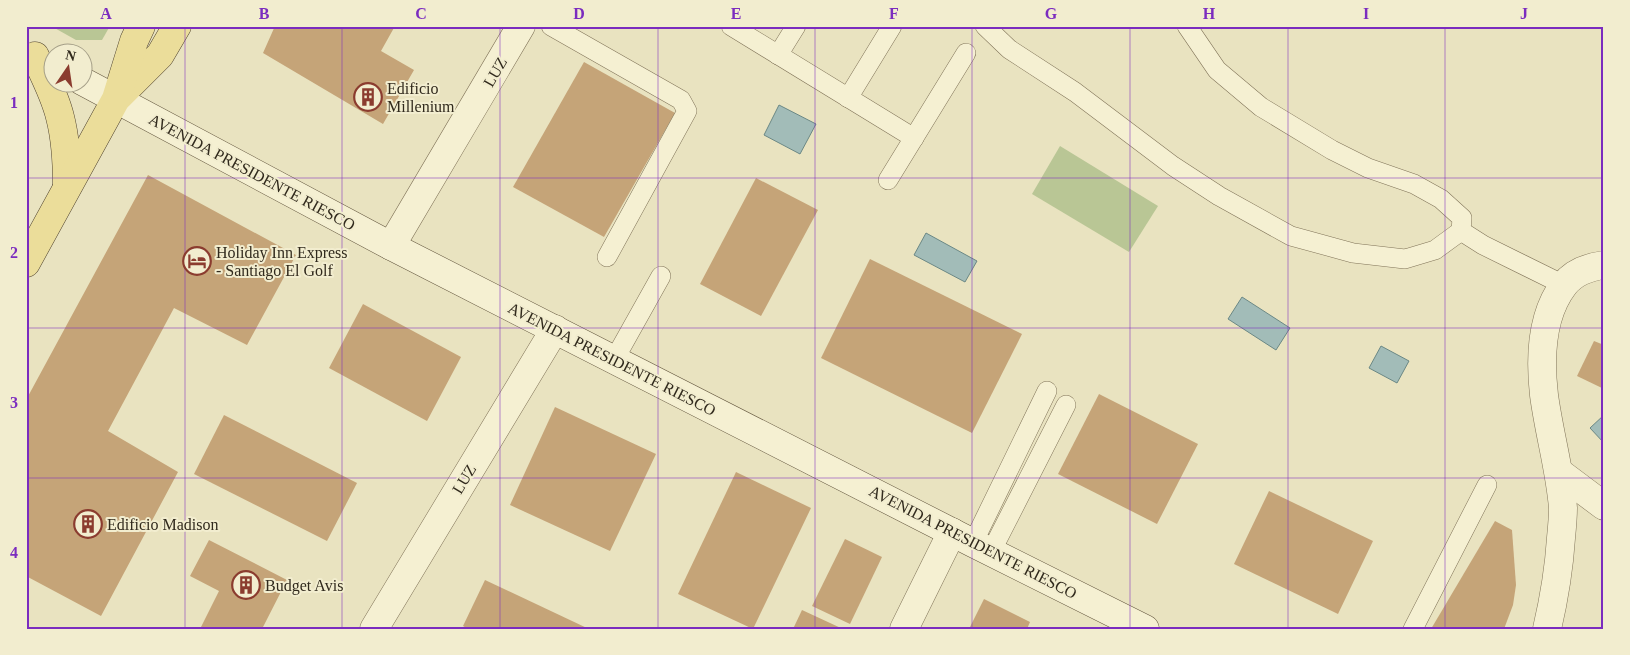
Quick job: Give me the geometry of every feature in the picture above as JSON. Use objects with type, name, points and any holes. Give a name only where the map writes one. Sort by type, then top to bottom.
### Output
[{"type":"main road","points":[[26,263],[116,99],[134,41],[141,26]]},
{"type":"main road","points":[[116,99],[160,55],[177,26]]},
{"type":"main road","points":[[38,58],[60,116],[65,144],[67,188]]},
{"type":"street","name":"LUZ","points":[[391,246],[521,26]]},
{"type":"street","name":"AVENIDA PRESIDENTE RIESCO","points":[[92,86],[391,246],[1145,629]]},
{"type":"street","points":[[1547,629],[1560,555],[1563,510],[1560,473],[1544,396],[1542,362],[1546,330],[1552,307],[1564,285],[1581,272],[1604,265]]},
{"type":"street","name":"LUZ","points":[[374,629],[554,329]]},
{"type":"street","points":[[1560,473],[1604,506]]},
{"type":"street","points":[[904,629],[972,542]]},
{"type":"lane","points":[[551,26],[681,100],[686,111],[607,257]]},
{"type":"lane","points":[[731,26],[914,138]]},
{"type":"lane","points":[[778,55],[796,26]]},
{"type":"lane","points":[[848,98],[892,26]]},
{"type":"lane","points":[[985,26],[1009,49],[1075,92],[1173,166],[1219,196],[1290,236],[1353,253],[1404,259],[1435,250],[1461,231],[1462,218],[1442,199],[1414,184],[1368,168],[1332,150],[1261,107],[1217,70],[1187,26]]},
{"type":"lane","points":[[888,180],[966,53]]},
{"type":"lane","points":[[1461,231],[1483,245],[1564,285]]},
{"type":"lane","points":[[614,360],[661,276]]},
{"type":"lane","points":[[972,542],[1047,391]]},
{"type":"lane","points":[[972,542],[1066,405]]},
{"type":"lane","points":[[1413,629],[1487,485]]},
{"type":"green space","points":[[51,26],[110,26],[102,40],[76,40]]},
{"type":"green space","points":[[1060,146],[1158,206],[1129,252],[1032,194]]},
{"type":"water","points":[[779,105],[816,124],[800,154],[764,135]]},
{"type":"water","points":[[926,233],[977,261],[965,282],[914,255]]},
{"type":"water","points":[[1242,297],[1290,328],[1276,350],[1228,319]]},
{"type":"water","points":[[1381,346],[1409,361],[1397,383],[1369,368]]},
{"type":"water","points":[[1604,415],[1604,443],[1590,428]]},
{"type":"building","name":"Edificio Millenium","points":[[275,26],[395,26],[381,51],[414,70],[383,124],[263,53]]},
{"type":"building","points":[[584,62],[675,113],[604,237],[513,187]]},
{"type":"building","points":[[148,175],[296,255],[247,345],[174,308],[108,431],[178,472],[101,616],[26,576],[26,400]]},
{"type":"building","points":[[756,178],[818,210],[761,316],[700,284]]},
{"type":"building","points":[[870,259],[1022,334],[972,433],[821,358]]},
{"type":"building","points":[[363,304],[461,357],[427,421],[329,368]]},
{"type":"building","points":[[1594,341],[1604,345],[1604,389],[1577,376]]},
{"type":"building","points":[[1099,394],[1198,444],[1157,524],[1058,474]]},
{"type":"building","points":[[555,407],[656,454],[610,551],[510,505]]},
{"type":"building","points":[[224,415],[357,483],[327,541],[194,474]]},
{"type":"building","points":[[736,472],[811,508],[753,629],[678,594]]},
{"type":"building","points":[[1269,491],[1373,541],[1338,614],[1234,564]]},
{"type":"building","points":[[1495,521],[1512,530],[1516,585],[1513,605],[1504,629],[1431,629]]},
{"type":"building","points":[[845,539],[882,557],[850,624],[812,606]]},
{"type":"building","name":"Budget Avis","points":[[209,540],[287,580],[262,629],[200,629],[219,591],[190,576]]},
{"type":"building","points":[[485,580],[589,629],[468,629],[463,626]]},
{"type":"building","points":[[984,599],[1030,622],[1027,629],[969,629]]},
{"type":"building","points":[[802,610],[843,629],[793,629]]},
{"type":"place","name":"Edificio Millenium","points":[[368,97]]},
{"type":"place","name":"Holiday Inn Express - Santiago El Golf","points":[[197,261]]},
{"type":"place","name":"Edificio Madison","points":[[88,524]]},
{"type":"place","name":"Budget Avis","points":[[246,585]]}]
